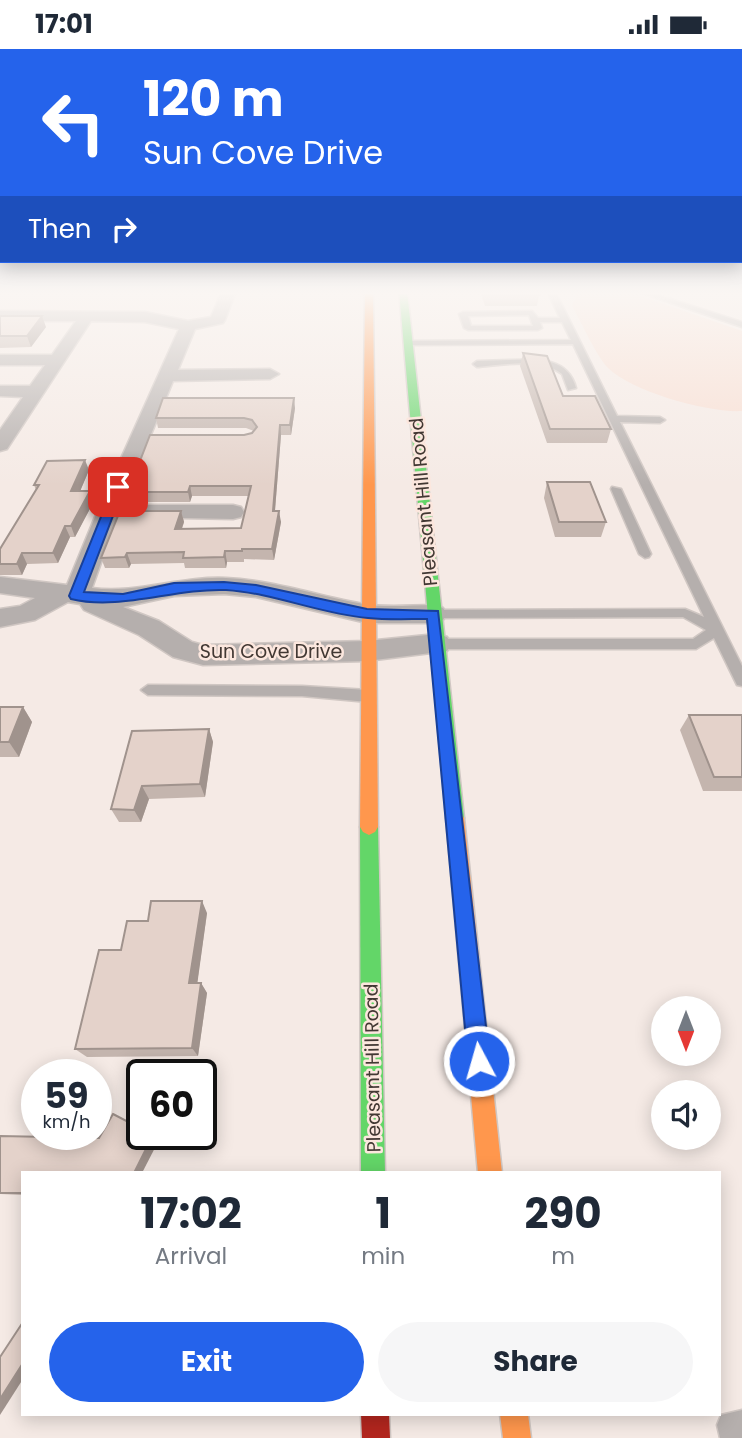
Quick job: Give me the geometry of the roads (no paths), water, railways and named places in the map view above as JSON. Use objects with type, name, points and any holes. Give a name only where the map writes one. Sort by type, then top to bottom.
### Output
[{"type":"main road","name":"Pleasant Hill Road","points":[[370,356],[371,503],[367,651],[373,1171]]},
{"type":"main road","name":"Pleasant Hill Road","points":[[409,356],[490,1171]]},
{"type":"main road","points":[[375,1416],[376,1438]]},
{"type":"main road","points":[[514,1416],[517,1438]]},
{"type":"street","points":[[0,445],[59,356]]},
{"type":"street","points":[[0,618],[26,614],[69,595],[175,356]]},
{"type":"street","points":[[0,360],[56,360]]},
{"type":"street","points":[[166,376],[270,374]]},
{"type":"street","points":[[0,391],[34,392]]},
{"type":"street","points":[[139,437],[166,437]]},
{"type":"street","points":[[108,512],[233,512]]},
{"type":"street","name":"Sun Cove Drive","points":[[0,585],[109,599],[138,597],[174,588],[224,586],[256,589],[367,614],[433,614]]},
{"type":"street","points":[[160,635],[163,610],[187,587]]},
{"type":"street","name":"Sun Cove Drive","points":[[69,595],[160,635],[183,650],[203,655],[367,651],[437,645]]},
{"type":"lane","points":[[583,356],[742,681]]},
{"type":"lane","points":[[477,364],[546,363],[571,368],[576,377],[571,388]]},
{"type":"lane","points":[[614,419],[660,421]]},
{"type":"lane","points":[[617,489],[645,554]]},
{"type":"lane","points":[[433,614],[685,613],[716,629]]},
{"type":"lane","points":[[437,645],[696,644],[716,629]]},
{"type":"lane","points":[[148,690],[302,691],[368,696]]},
{"type":"lane","points":[[734,1438],[731,1425],[742,1424]]}]
